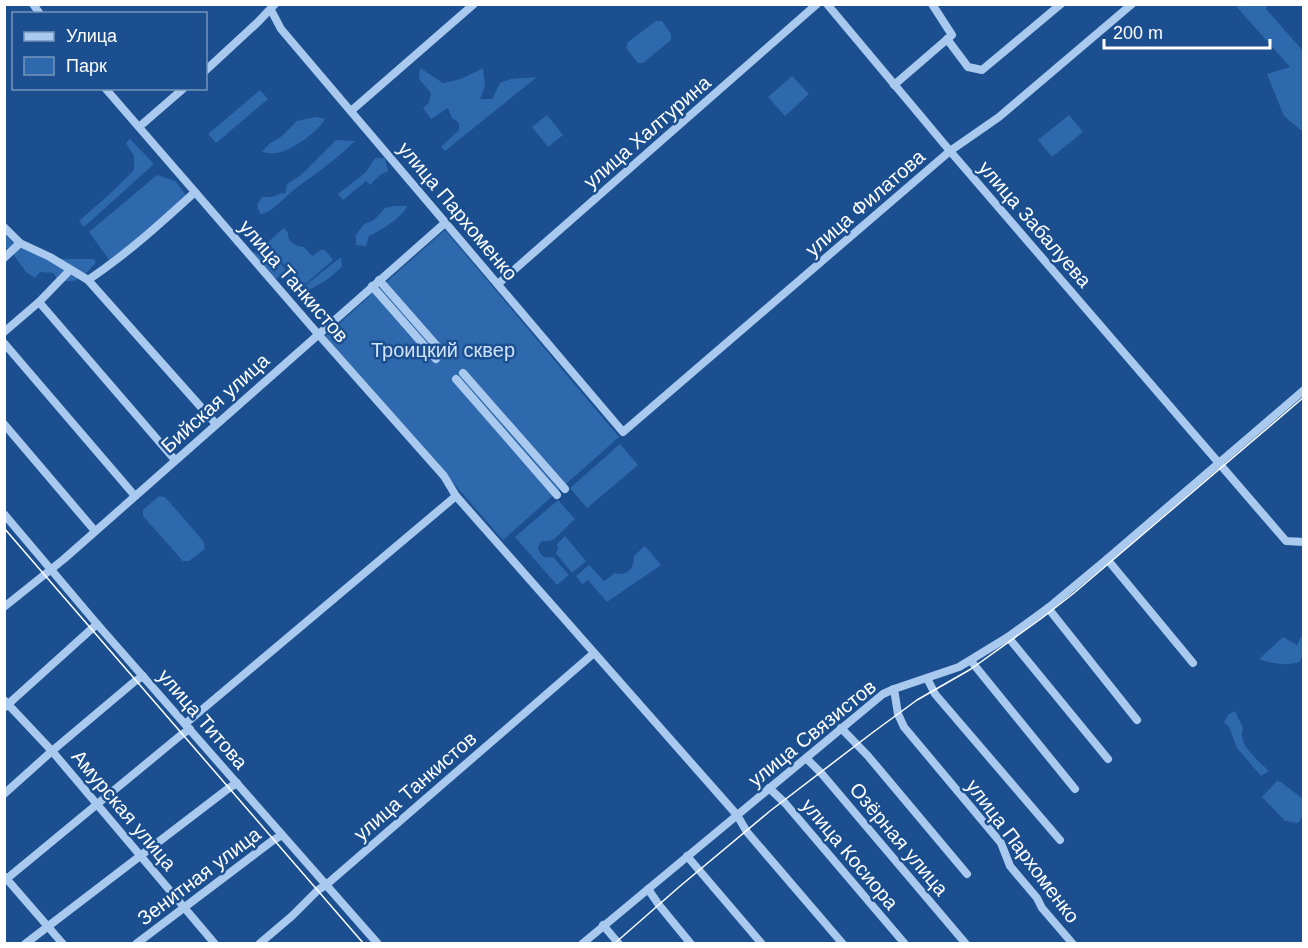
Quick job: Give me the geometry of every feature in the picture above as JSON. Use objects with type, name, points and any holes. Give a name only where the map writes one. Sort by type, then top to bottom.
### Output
[{"type":"street","points":[[351,111],[474,4]]},
{"type":"street","name":"улица Халтурина","points":[[498,284],[817,4]]},
{"type":"street","name":"улица Забалуева","points":[[827,4],[950,151],[1286,541],[1304,542]]},
{"type":"street","points":[[894,85],[952,35],[932,4]]},
{"type":"street","points":[[947,39],[968,67],[982,70],[1061,4]]},
{"type":"street","name":"улица Филатова","points":[[623,432],[950,151],[999,117],[1132,4]]},
{"type":"street","points":[[207,69],[273,7]]},
{"type":"street","name":"улица Пархоменко","points":[[273,7],[278,26],[623,432]]},
{"type":"street","name":"улица Танкистов","points":[[107,90],[444,476],[456,496],[736,815],[747,832],[843,944]]},
{"type":"street","points":[[139,127],[182,90]]},
{"type":"street","points":[[88,279],[152,231],[195,192]]},
{"type":"street","name":"Бийская улица","points":[[4,607],[52,569],[446,222]]},
{"type":"street","points":[[6,229],[20,243],[88,279],[216,424]]},
{"type":"street","points":[[5,258],[20,243]]},
{"type":"street","points":[[4,332],[39,302],[70,270]]},
{"type":"street","points":[[379,280],[443,353]]},
{"type":"street","points":[[372,286],[436,359]]},
{"type":"street","points":[[39,302],[176,460]]},
{"type":"street","points":[[4,343],[135,496]]},
{"type":"street","points":[[463,373],[565,489]]},
{"type":"street","points":[[456,379],[557,495]]},
{"type":"street","name":"улица Связистов","points":[[582,944],[842,729],[870,703],[894,689],[959,667],[1008,637],[1048,608],[1304,390]]},
{"type":"street","points":[[4,424],[95,531]]},
{"type":"street","points":[[63,944],[5,878],[177,738],[456,496]]},
{"type":"street","name":"улица Титова","points":[[4,514],[376,943]]},
{"type":"street","points":[[1107,559],[1193,663]]},
{"type":"street","points":[[1048,608],[1137,720]]},
{"type":"street","points":[[6,703],[98,624]]},
{"type":"street","points":[[1008,637],[1108,759]]},
{"type":"street","name":"улица Танкистов","points":[[259,944],[318,890],[594,653]]},
{"type":"street","points":[[971,660],[1075,789]]},
{"type":"street","points":[[4,794],[143,675]]},
{"type":"street","points":[[927,678],[935,694],[1060,840]]},
{"type":"street","name":"улица Пархоменко","points":[[894,689],[898,714],[904,727],[1001,843],[1010,866],[1073,944]]},
{"type":"street","name":"Амурская улица","points":[[6,703],[52,751],[215,944]]},
{"type":"street","points":[[842,729],[868,756],[967,874]]},
{"type":"street","name":"Озёрная улица","points":[[806,758],[966,944]]},
{"type":"street","points":[[25,944],[237,783]]},
{"type":"street","name":"улица Косиора","points":[[769,788],[785,802],[905,944]]},
{"type":"street","name":"Зенитная улица","points":[[136,944],[282,835]]},
{"type":"street","points":[[687,856],[762,944]]},
{"type":"street","points":[[648,889],[692,944]]},
{"type":"street","points":[[603,925],[619,944]]},
{"type":"green space","points":[[1235,5],[1268,5],[1266,9],[1303,51],[1303,132],[1284,116],[1267,74],[1290,67]]},
{"type":"green space","points":[[656,21],[662,21],[671,34],[671,40],[643,63],[638,63],[626,48],[628,42]]},
{"type":"green space","points":[[420,68],[443,83],[454,81],[483,68],[485,86],[480,99],[492,99],[500,83],[511,79],[537,77],[445,151],[441,147],[459,130],[459,123],[452,118],[448,108],[431,119],[423,108],[429,103],[431,93],[419,79]]},
{"type":"green space","points":[[792,76],[809,94],[785,116],[768,97]]},
{"type":"green space","points":[[260,90],[268,99],[216,143],[208,134]]},
{"type":"green space","points":[[547,115],[563,135],[548,147],[532,127]]},
{"type":"green space","points":[[1069,115],[1083,132],[1052,157],[1038,140]]},
{"type":"green space","points":[[316,117],[325,119],[304,140],[277,153],[262,152],[297,121]]},
{"type":"green space","points":[[130,139],[154,164],[84,227],[79,221],[134,170],[134,156],[126,143]]},
{"type":"green space","points":[[336,140],[355,141],[274,208],[260,214],[257,205],[262,197],[285,194],[287,184],[301,175]]},
{"type":"green space","points":[[375,158],[385,158],[388,171],[370,185],[366,181],[343,200],[338,194],[366,172]]},
{"type":"green space","points":[[157,175],[175,181],[186,195],[144,235],[110,261],[89,232]]},
{"type":"green space","points":[[407,206],[396,219],[369,236],[366,246],[356,245],[356,235],[364,224],[374,220],[385,208]]},
{"type":"green space","points":[[284,228],[293,243],[304,247],[312,256],[325,250],[333,260],[303,286],[266,244]]},
{"type":"green space","name":"Троицкий сквер","points":[[445,230],[619,437],[503,540],[325,336],[370,296],[372,291],[376,291]]},
{"type":"green space","points":[[4,233],[12,242],[49,259],[94,259],[96,262],[77,280],[59,281],[53,273],[40,272],[35,278],[26,272],[5,246]]},
{"type":"green space","points":[[267,248],[302,288],[341,257],[342,267],[328,279],[300,293],[289,278],[282,275],[273,280],[254,257],[254,252],[264,258]]},
{"type":"green space","points":[[620,444],[638,465],[587,508],[570,488]]},
{"type":"green space","points":[[159,496],[165,497],[204,542],[205,549],[189,561],[183,561],[143,516],[143,510]]},
{"type":"green space","points":[[558,500],[575,519],[554,539],[542,542],[538,549],[544,556],[553,557],[569,575],[557,585],[515,537]]},
{"type":"green space","points":[[565,536],[586,561],[572,573],[556,553],[557,544]]},
{"type":"green space","points":[[645,546],[661,565],[607,602],[588,580],[582,584],[576,576],[589,565],[604,581],[615,573],[623,574],[632,567],[634,556]]},
{"type":"green space","points":[[1303,633],[1303,653],[1300,662],[1279,664],[1259,659],[1283,637],[1297,645]]},
{"type":"green space","points":[[1235,711],[1243,728],[1243,740],[1246,746],[1269,771],[1261,776],[1237,748],[1229,727],[1224,722],[1229,714]]},
{"type":"green space","points":[[1277,781],[1303,799],[1303,816],[1298,823],[1285,821],[1262,797]]},
{"type":"tram line","points":[[614,944],[770,811],[872,733],[917,700],[971,669],[1074,593],[1304,397]]},
{"type":"tram line","points":[[4,528],[364,944]]}]
